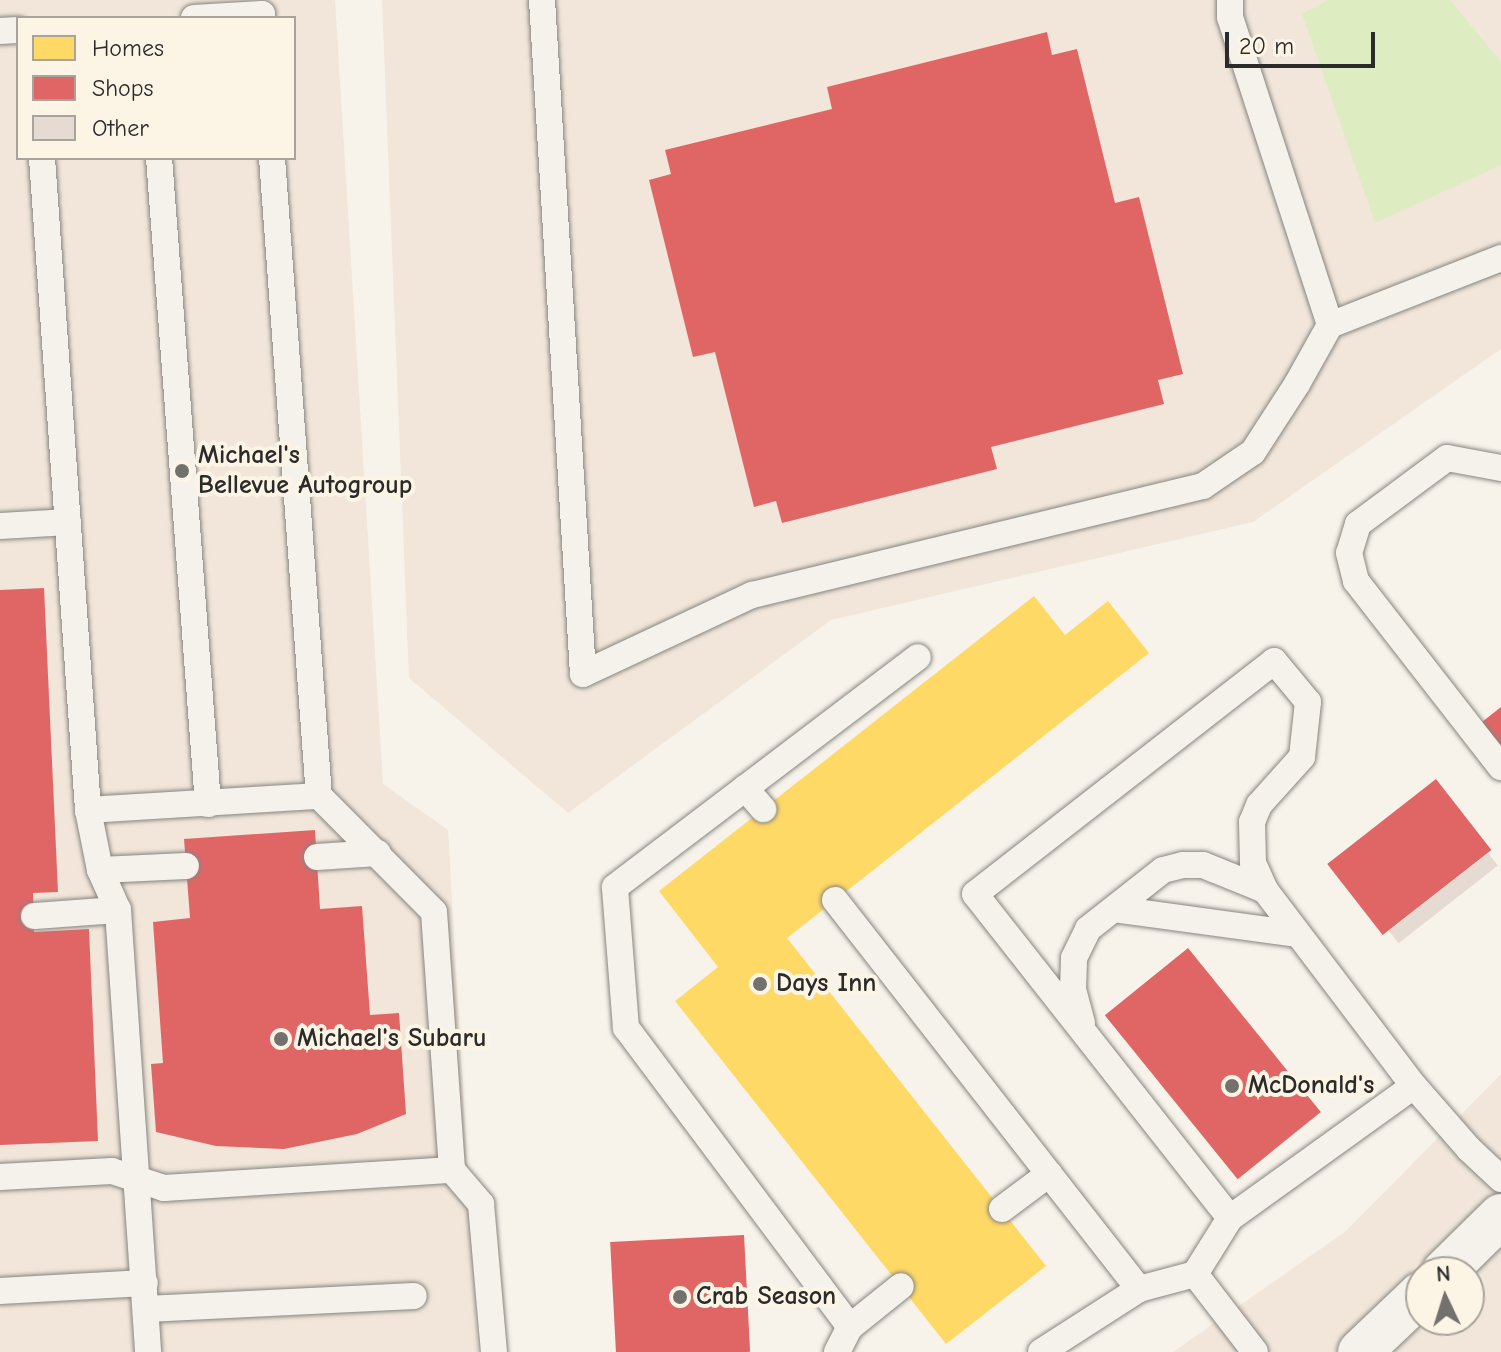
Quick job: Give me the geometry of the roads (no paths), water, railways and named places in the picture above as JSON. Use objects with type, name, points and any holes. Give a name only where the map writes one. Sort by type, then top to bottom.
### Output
[{"type":"street","points":[[1463,1256],[1498,1226]]},
{"type":"street","points":[[1360,1352],[1405,1309]]},
{"type":"lane","points":[[542,0],[583,674],[752,595],[1203,486],[1253,452],[1330,325],[1501,258]]},
{"type":"lane","points":[[1230,0],[1230,17],[1330,325]]},
{"type":"lane","points":[[228,16],[262,16]]},
{"type":"lane","points":[[42,160],[88,810],[100,870],[118,910],[148,1352]]},
{"type":"lane","points":[[159,160],[208,804]]},
{"type":"lane","points":[[272,160],[319,796],[434,912],[452,1170],[481,1204],[494,1352]]},
{"type":"lane","points":[[1501,468],[1447,458],[1358,524],[1349,553],[1356,581],[1501,767]]},
{"type":"lane","points":[[0,526],[68,522]]},
{"type":"lane","points":[[850,1327],[626,1028],[615,887],[918,657]]},
{"type":"lane","points":[[1230,1218],[975,894],[1274,661],[1308,702],[1302,757],[1259,805],[1252,822],[1253,863],[1265,890],[1296,934],[1414,1086],[1469,1149],[1501,1179]]},
{"type":"lane","points":[[745,788],[763,809]]},
{"type":"lane","points":[[88,810],[319,796]]},
{"type":"lane","points":[[317,857],[378,853]]},
{"type":"lane","points":[[1085,1032],[1073,989],[1074,958],[1088,929],[1163,870],[1183,865],[1203,865],[1265,890]]},
{"type":"lane","points":[[100,870],[186,866]]},
{"type":"lane","points":[[835,900],[1139,1289]]},
{"type":"lane","points":[[1114,909],[1296,934]]},
{"type":"lane","points":[[34,916],[118,910]]},
{"type":"lane","points":[[1041,1352],[1139,1289],[1195,1274],[1230,1218],[1414,1086]]},
{"type":"lane","points":[[0,1177],[112,1171],[164,1188],[452,1170]]},
{"type":"lane","points":[[1002,1209],[1049,1174]]},
{"type":"lane","points":[[1195,1274],[1255,1352]]},
{"type":"lane","points":[[0,1291],[145,1283]]},
{"type":"lane","points":[[837,1352],[850,1327],[901,1286]]},
{"type":"lane","points":[[146,1309],[414,1296]]},
{"type":"place","name":"Michael's Bellevue Autogroup","points":[[182,471]]},
{"type":"place","name":"Days Inn","points":[[760,984]]},
{"type":"place","name":"Michael's Subaru","points":[[281,1039]]},
{"type":"place","name":"McDonald's","points":[[1232,1086]]},
{"type":"place","name":"Crab Season","points":[[680,1297]]}]
